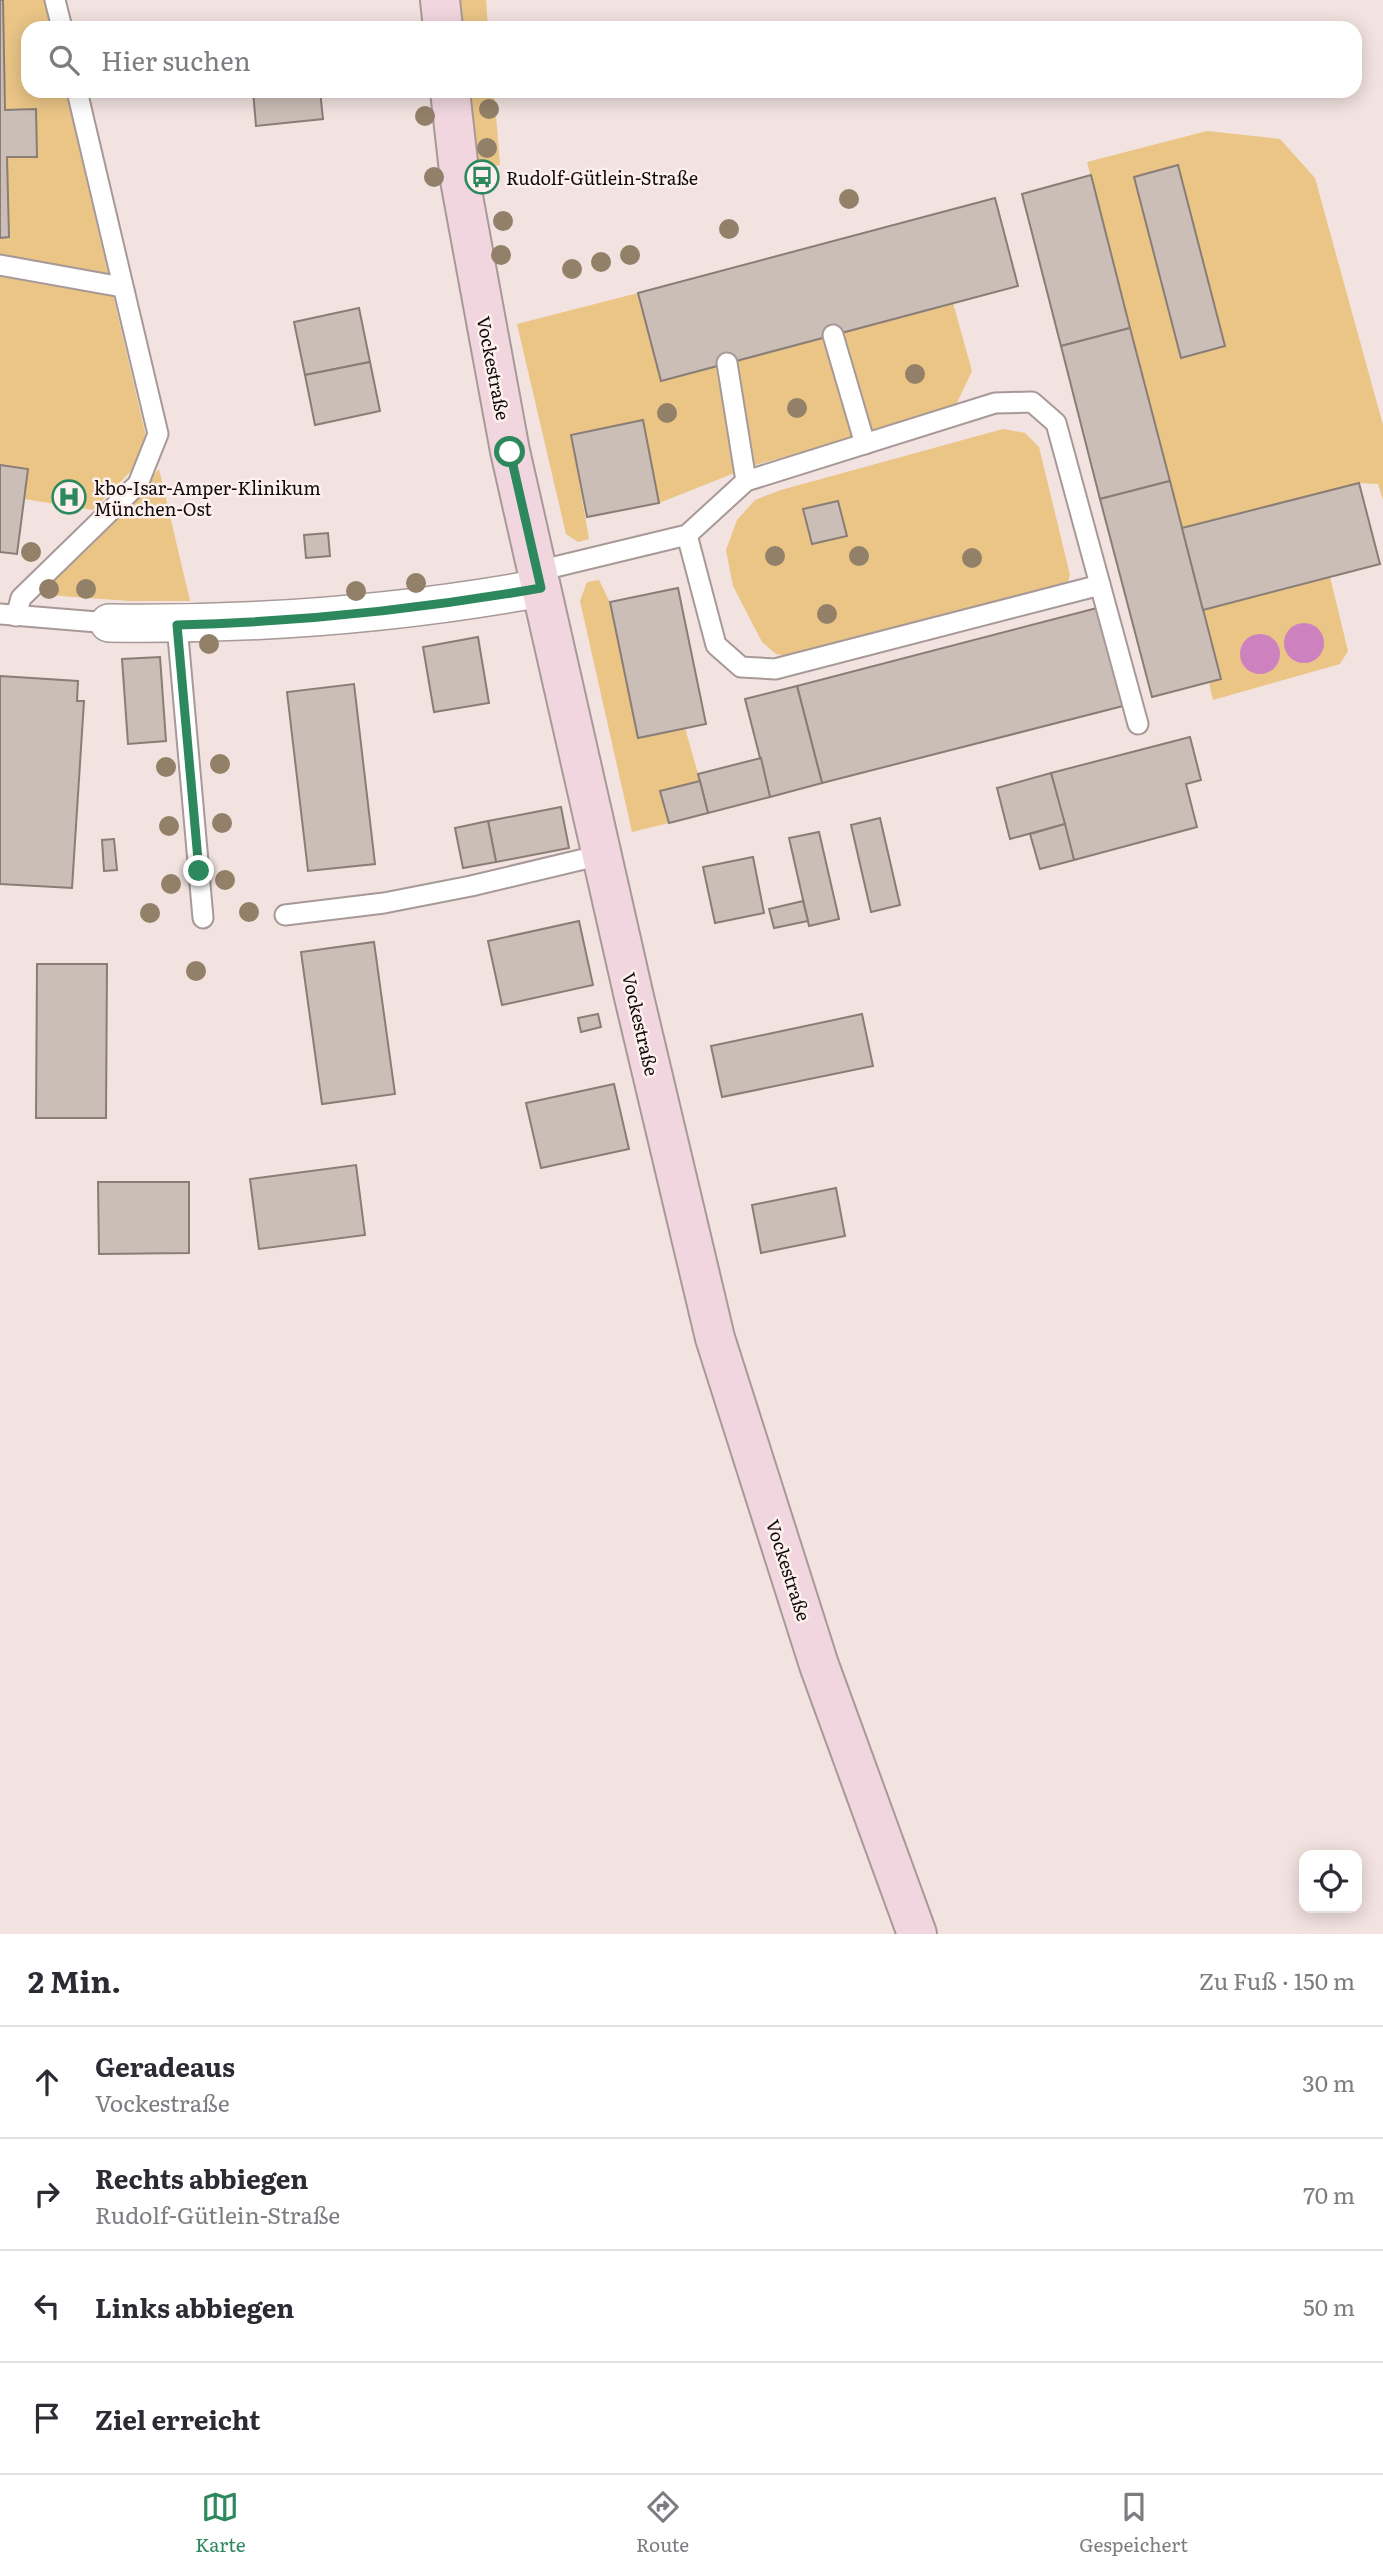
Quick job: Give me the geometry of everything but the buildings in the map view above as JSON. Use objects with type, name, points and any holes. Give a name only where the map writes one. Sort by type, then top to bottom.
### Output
[{"type":"main road","points":[[440,0],[442,21]]},
{"type":"main road","name":"Vockestraße","points":[[451,98],[460,180],[510,452],[601,855],[715,1338],[819,1665],[917,1934]]},
{"type":"street","points":[[109,623],[177,625],[248,622],[383,609],[539,580]]},
{"type":"lane","points":[[55,0],[60,21]]},
{"type":"lane","points":[[8,615],[21,598],[138,484],[158,434],[78,98]]},
{"type":"lane","points":[[0,265],[122,287]]},
{"type":"lane","points":[[833,335],[865,444]]},
{"type":"lane","points":[[727,363],[746,481]]},
{"type":"lane","points":[[539,580],[687,535],[746,481],[995,403],[1032,402],[1056,423],[1138,724]]},
{"type":"lane","points":[[687,535],[716,645],[741,667],[775,669],[1100,584]]},
{"type":"lane","points":[[8,615],[109,623]]},
{"type":"lane","points":[[177,625],[203,918]]},
{"type":"lane","points":[[285,915],[384,903],[471,886],[601,855]]},
{"type":"shaded area","points":[[3,0],[45,0],[50,21],[21,21],[21,98],[68,98],[146,437],[134,468],[93,510],[24,499],[27,469],[0,465],[0,238],[9,237],[7,157],[37,156],[36,110],[5,110]]},
{"type":"shaded area","points":[[453,0],[486,0],[488,21],[455,21]]},
{"type":"shaded area","points":[[465,98],[495,98],[500,165],[473,170]]},
{"type":"shaded area","points":[[1207,131],[1280,139],[1315,178],[1383,425],[1383,500],[1378,484],[1359,483],[1182,528],[1087,162]]},
{"type":"shaded area","points":[[638,293],[662,381],[953,303],[972,371],[954,409],[752,466],[659,503],[643,421],[571,435],[589,539],[578,542],[566,534],[517,324]]},
{"type":"shaded area","points":[[1003,429],[1025,433],[1039,447],[1070,575],[1067,586],[798,658],[776,654],[762,642],[733,586],[726,550],[737,520],[755,500],[781,490]]},
{"type":"shaded area","points":[[159,469],[190,601],[130,601],[34,594],[78,556]]},
{"type":"shaded area","points":[[1330,577],[1348,651],[1340,664],[1213,700],[1209,683],[1221,679],[1203,610]]},
{"type":"shaded area","points":[[599,580],[610,603],[638,737],[685,728],[700,781],[661,791],[669,823],[632,832],[580,601],[587,582]]},
{"type":"shaded area","points":[[1304,623],[1318,629],[1324,643],[1318,657],[1304,663],[1290,657],[1284,643],[1290,629]]},
{"type":"shaded area","points":[[1260,634],[1274,640],[1280,654],[1274,668],[1260,674],[1246,668],[1240,654],[1246,640]]},
{"type":"place","name":"Rudolf-Gütlein-Straße","points":[[482,177]]},
{"type":"place","name":"kbo-Isar-Amper-Klinikum München-Ost","points":[[69,497]]},
{"type":"route","points":[[199,871],[177,625],[248,622],[383,609],[541,588],[510,452]]}]
